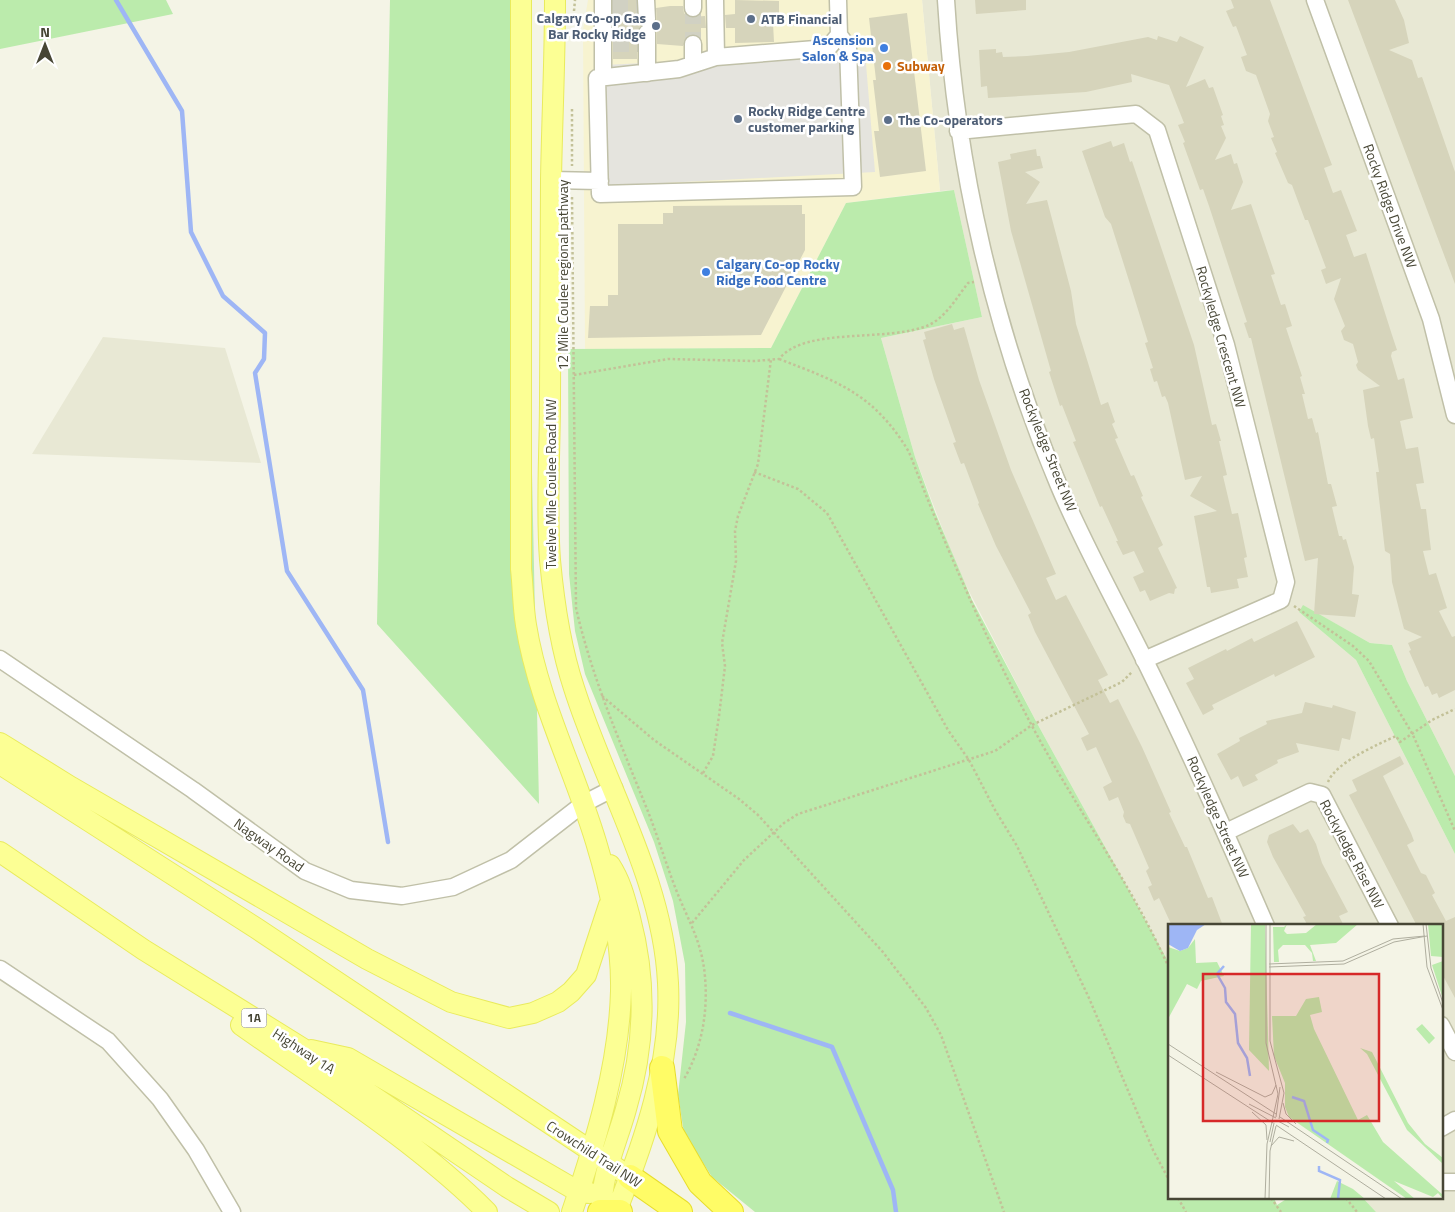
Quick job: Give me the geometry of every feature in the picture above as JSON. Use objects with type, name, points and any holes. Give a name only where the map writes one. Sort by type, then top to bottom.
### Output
[{"type":"highway","points":[[662,1068],[670,1131],[700,1183],[731,1212]]},
{"type":"highway","name":"Crowchild Trail NW","points":[[630,1177],[680,1212]]},
{"type":"main road","name":"Twelve Mile Coulee Road NW","points":[[521,0],[521,569],[526,625],[542,688],[596,842],[611,901],[617,942],[621,989],[618,1038],[591,1153],[602,1206]]},
{"type":"main road","name":"Twelve Mile Coulee Road NW","points":[[555,0],[551,180],[550,557],[558,633],[574,690],[634,841],[660,929],[668,982],[668,1026],[662,1068],[649,1120],[630,1177],[602,1206],[572,1212]]},
{"type":"main road","points":[[555,36],[570,9]]},
{"type":"main road","points":[[0,743],[70,787],[368,960],[451,1002],[509,1018],[533,1013],[558,1002],[586,975],[611,901]]},
{"type":"main road","name":"Crowchild Trail NW","points":[[0,764],[256,928],[591,1153],[630,1177]]},
{"type":"main road","points":[[302,1048],[348,1058],[602,1206],[608,1164],[633,1088],[640,1044],[643,1004],[642,973],[635,935],[620,880],[596,842]]},
{"type":"main road","name":"Highway 1A","points":[[0,852],[171,967],[302,1048],[507,1187],[549,1212]]},
{"type":"main road","points":[[171,967],[191,990],[364,1112],[458,1183],[487,1212]]},
{"type":"street","points":[[716,0],[716,57]]},
{"type":"street","points":[[838,0],[838,35],[828,48],[716,57],[679,68],[597,78],[600,194],[852,187],[848,47],[838,35]]},
{"type":"street","name":"Rockyledge Street NW","points":[[946,0],[958,131],[981,246],[1014,364],[1059,487],[1226,832],[1265,924]]},
{"type":"street","name":"Rocky Ridge Drive NW","points":[[1315,0],[1431,319],[1455,415]]},
{"type":"street","points":[[603,77],[608,44],[606,6]]},
{"type":"street","points":[[644,22],[647,73]]},
{"type":"street","points":[[693,44],[693,64]]},
{"type":"street","name":"Rockyledge Crescent NW","points":[[958,131],[1136,114],[1157,130],[1226,345],[1286,582],[1281,600]]},
{"type":"street","points":[[551,180],[600,180]]},
{"type":"street","points":[[1144,660],[1281,600]]},
{"type":"street","name":"Nagway Road","points":[[0,659],[193,790],[305,871],[351,890],[402,896],[454,887],[511,860],[583,804],[614,788]]},
{"type":"street","name":"Rockyledge Rise NW","points":[[1226,832],[1310,792],[1322,795],[1389,924]]},
{"type":"street","points":[[0,970],[108,1041],[160,1099],[196,1150],[232,1212]]},
{"type":"street","points":[[1442,1027],[1455,1052]]},
{"type":"street","points":[[1442,1127],[1455,1120]]},
{"type":"street","points":[[1442,1182],[1455,1182]]},
{"type":"path","points":[[570,9],[575,0]]},
{"type":"path","name":"12 Mile Coulee regional pathway","points":[[572,104],[576,608],[586,654],[601,696],[654,740],[703,774]]},
{"type":"path","points":[[779,359],[783,353],[806,341],[881,336],[929,325],[943,315],[968,283],[990,279]]},
{"type":"path","points":[[574,375],[668,360],[779,359],[834,380],[864,397],[882,414],[900,436],[909,452],[971,603],[1032,725],[1125,886],[1168,966]]},
{"type":"path","points":[[771,360],[758,464],[738,516],[735,531],[736,561],[722,642],[725,666],[720,716],[713,756],[703,774],[739,799],[775,832],[882,951],[926,1008],[941,1035],[1004,1212]]},
{"type":"path","points":[[754,472],[798,489],[827,513],[948,730],[969,760],[994,810],[1017,846],[1089,998],[1153,1150],[1168,1178]]},
{"type":"path","points":[[1281,600],[1299,608],[1369,661],[1413,734],[1455,831]]},
{"type":"path","points":[[692,924],[697,915],[744,860],[798,814],[995,751],[1032,725],[1122,682],[1144,660]]},
{"type":"path","points":[[1322,795],[1331,774],[1371,748],[1396,736],[1400,742],[1432,720],[1455,709]]},
{"type":"path","points":[[1179,1200],[1186,1212]]},
{"type":"path","points":[[1272,1200],[1281,1212]]},
{"type":"path","points":[[1348,1200],[1358,1212]]},
{"type":"shaded area","points":[[588,0],[922,0],[940,191],[846,203],[771,348],[585,349],[583,30]]},
{"type":"shaded area","points":[[922,0],[1455,0],[1455,776],[1407,681],[1392,645],[1370,643],[1304,606],[1299,612],[1356,660],[1455,854],[1455,1212],[1376,1212],[1365,1200],[1442,1200],[1442,924],[1168,924],[1168,961],[1038,725],[959,572],[915,457],[881,338],[982,317],[954,190],[940,191]]},
{"type":"shaded area","name":"Rocky Ridge Centre customer parking","points":[[865,52],[875,172],[607,186],[604,65]]},
{"type":"shaded area","points":[[103,337],[225,348],[261,463],[32,454]]},
{"type":"green space","points":[[0,0],[166,0],[173,14],[0,49]]},
{"type":"green space","points":[[390,0],[522,0],[539,804],[377,624]]},
{"type":"green space","points":[[954,190],[982,317],[881,338],[915,457],[935,512],[972,600],[1038,725],[1168,961],[1168,1200],[1275,1200],[1277,1205],[1285,1200],[1365,1200],[1376,1212],[755,1212],[712,1177],[684,1133],[678,1095],[686,1022],[685,964],[673,901],[654,842],[585,674],[575,631],[569,574],[568,349],[771,348],[846,203]]},
{"type":"green space","points":[[1303,605],[1370,643],[1392,645],[1407,681],[1455,776],[1455,854],[1356,660],[1299,612]]},
{"type":"building","points":[[613,0],[636,0],[637,20],[640,26],[637,33],[637,59],[613,59]]},
{"type":"building","name":"ATB Financial","points":[[735,0],[779,1],[779,23],[773,23],[774,42],[735,43],[735,28],[726,28],[725,15],[735,14]]},
{"type":"building","points":[[975,0],[1026,0],[1026,10],[976,14]]},
{"type":"building","points":[[1231,0],[1270,0],[1332,165],[1324,168],[1333,193],[1341,190],[1357,231],[1346,235],[1354,257],[1366,253],[1397,350],[1392,352],[1391,356],[1398,380],[1404,378],[1413,418],[1400,421],[1406,449],[1418,447],[1424,483],[1416,484],[1421,509],[1426,509],[1431,550],[1423,551],[1429,575],[1436,573],[1447,608],[1439,611],[1452,637],[1455,636],[1455,690],[1439,698],[1437,693],[1432,695],[1428,686],[1425,687],[1409,651],[1411,650],[1408,643],[1422,637],[1404,629],[1392,582],[1390,554],[1385,551],[1376,472],[1379,472],[1374,438],[1371,439],[1368,426],[1363,390],[1380,386],[1358,370],[1356,365],[1358,362],[1353,344],[1344,340],[1341,331],[1345,326],[1334,299],[1341,278],[1326,284],[1321,270],[1326,268],[1308,220],[1305,220],[1292,185],[1288,183],[1275,153],[1277,152],[1271,138],[1274,137],[1268,121],[1270,114],[1256,75],[1246,71],[1241,57],[1247,55],[1236,26],[1233,27],[1226,11],[1234,8]]},
{"type":"building","points":[[1348,0],[1395,0],[1404,20],[1409,43],[1389,50],[1412,60],[1418,78],[1422,77],[1455,172],[1455,284]]},
{"type":"building","points":[[683,6],[684,13],[688,17],[705,16],[706,28],[701,28],[701,35],[688,36],[683,46],[657,44],[657,33],[654,26],[657,19],[656,8]]},
{"type":"building","points":[[907,13],[926,171],[880,177],[874,131],[879,131],[873,80],[876,80],[869,18]]},
{"type":"building","points":[[1158,36],[1177,42],[1180,36],[1204,47],[1186,87],[1205,79],[1209,88],[1213,87],[1223,115],[1221,116],[1224,125],[1221,126],[1226,138],[1215,160],[1231,154],[1234,164],[1237,163],[1243,182],[1231,210],[1251,204],[1275,274],[1271,275],[1281,305],[1285,304],[1292,326],[1286,328],[1302,376],[1300,377],[1305,394],[1302,394],[1308,419],[1312,418],[1316,433],[1318,432],[1328,484],[1331,484],[1337,506],[1332,507],[1339,536],[1342,536],[1343,540],[1346,539],[1354,567],[1352,594],[1359,595],[1355,617],[1314,614],[1318,558],[1305,561],[1251,338],[1249,338],[1244,323],[1247,322],[1203,189],[1200,190],[1183,143],[1185,142],[1178,125],[1184,123],[1169,85],[1131,74],[1132,82],[1086,92],[988,98],[987,86],[981,87],[979,50],[996,49],[996,53],[1002,52],[1003,57],[1027,56],[1069,52],[1148,37],[1157,40]]},
{"type":"building","points":[[1111,141],[1113,147],[1124,143],[1130,162],[1132,161],[1194,345],[1212,425],[1216,424],[1221,441],[1219,441],[1227,475],[1223,476],[1232,514],[1238,513],[1247,557],[1244,558],[1248,577],[1237,579],[1239,588],[1211,593],[1210,587],[1207,587],[1194,516],[1217,511],[1190,496],[1202,476],[1185,480],[1168,403],[1165,396],[1162,397],[1157,381],[1154,382],[1150,369],[1153,368],[1145,343],[1148,342],[1131,287],[1111,224],[1105,217],[1082,151]]},
{"type":"building","points":[[1036,149],[1043,168],[1025,172],[1040,182],[1026,204],[1047,200],[1071,291],[1076,324],[1101,405],[1108,402],[1115,422],[1112,424],[1118,438],[1115,439],[1131,476],[1134,475],[1143,496],[1141,497],[1163,545],[1158,548],[1177,588],[1174,594],[1169,593],[1150,601],[1145,590],[1140,592],[1133,577],[1144,572],[1134,551],[1123,555],[1102,506],[1100,507],[1073,442],[1076,441],[1062,405],[1060,406],[1049,372],[1051,371],[1011,231],[998,162],[1011,159],[1010,154]]},
{"type":"building","name":"Calgary Co-op Rocky Ridge Food Centre","points":[[802,205],[802,214],[805,214],[805,250],[761,335],[588,338],[590,306],[608,306],[608,295],[618,295],[618,224],[663,224],[663,213],[673,213],[673,206]]},
{"type":"building","points":[[952,324],[954,330],[964,327],[979,380],[1011,470],[1056,574],[1046,578],[1056,600],[1066,595],[1108,675],[1098,680],[1110,703],[1118,699],[1142,747],[1171,812],[1169,813],[1185,847],[1187,847],[1208,898],[1212,897],[1222,924],[1171,924],[1159,898],[1154,901],[1148,887],[1152,885],[1146,871],[1149,868],[1130,824],[1126,823],[1118,797],[1109,801],[1103,787],[1112,782],[1096,747],[1087,751],[1081,738],[1089,734],[1035,632],[1028,615],[1031,613],[996,546],[978,504],[964,463],[961,464],[953,443],[956,442],[934,379],[923,340],[926,339],[924,332]]},
{"type":"building","points":[[1297,621],[1315,657],[1275,677],[1274,674],[1212,705],[1214,709],[1203,715],[1186,683],[1194,679],[1188,668],[1226,649],[1227,651],[1252,638],[1254,642]]},
{"type":"building","points":[[1305,702],[1332,708],[1333,705],[1356,712],[1350,740],[1342,738],[1339,751],[1296,743],[1299,752],[1277,760],[1278,763],[1255,775],[1258,780],[1243,787],[1238,776],[1231,780],[1217,754],[1240,741],[1239,738],[1267,724],[1266,721],[1302,713]]},
{"type":"building","points":[[1400,756],[1404,764],[1383,776],[1411,833],[1414,841],[1407,845],[1421,873],[1426,875],[1435,893],[1432,895],[1446,921],[1455,917],[1455,998],[1442,974],[1442,924],[1416,924],[1349,795],[1357,791],[1352,780]]},
{"type":"building","points":[[1293,824],[1300,833],[1308,829],[1316,844],[1322,863],[1348,912],[1339,916],[1343,924],[1307,924],[1303,917],[1306,916],[1273,857],[1267,842],[1269,835]]},
{"type":"waterway","points":[[116,0],[182,111],[191,232],[223,296],[265,333],[264,359],[255,373],[287,571],[363,690],[388,842]]},
{"type":"waterway","points":[[730,1013],[832,1047],[893,1190],[896,1212]]},
{"type":"tunnel","points":[[612,8],[638,8]]},
{"type":"tunnel","points":[[693,8],[693,44]]},
{"type":"tunnel","points":[[613,44],[638,44]]},
{"type":"place","name":"ATB Financial","points":[[751,19]]},
{"type":"place","name":"Calgary Co-op Gas Bar Rocky Ridge","points":[[656,26]]},
{"type":"place","name":"Ascension Salon & Spa","points":[[884,48]]},
{"type":"place","name":"Subway","points":[[887,66]]},
{"type":"place","name":"Rocky Ridge Centre customer parking","points":[[738,119]]},
{"type":"place","name":"The Co-operators","points":[[888,120]]},
{"type":"place","name":"Calgary Co-op Rocky Ridge Food Centre","points":[[706,272]]}]
